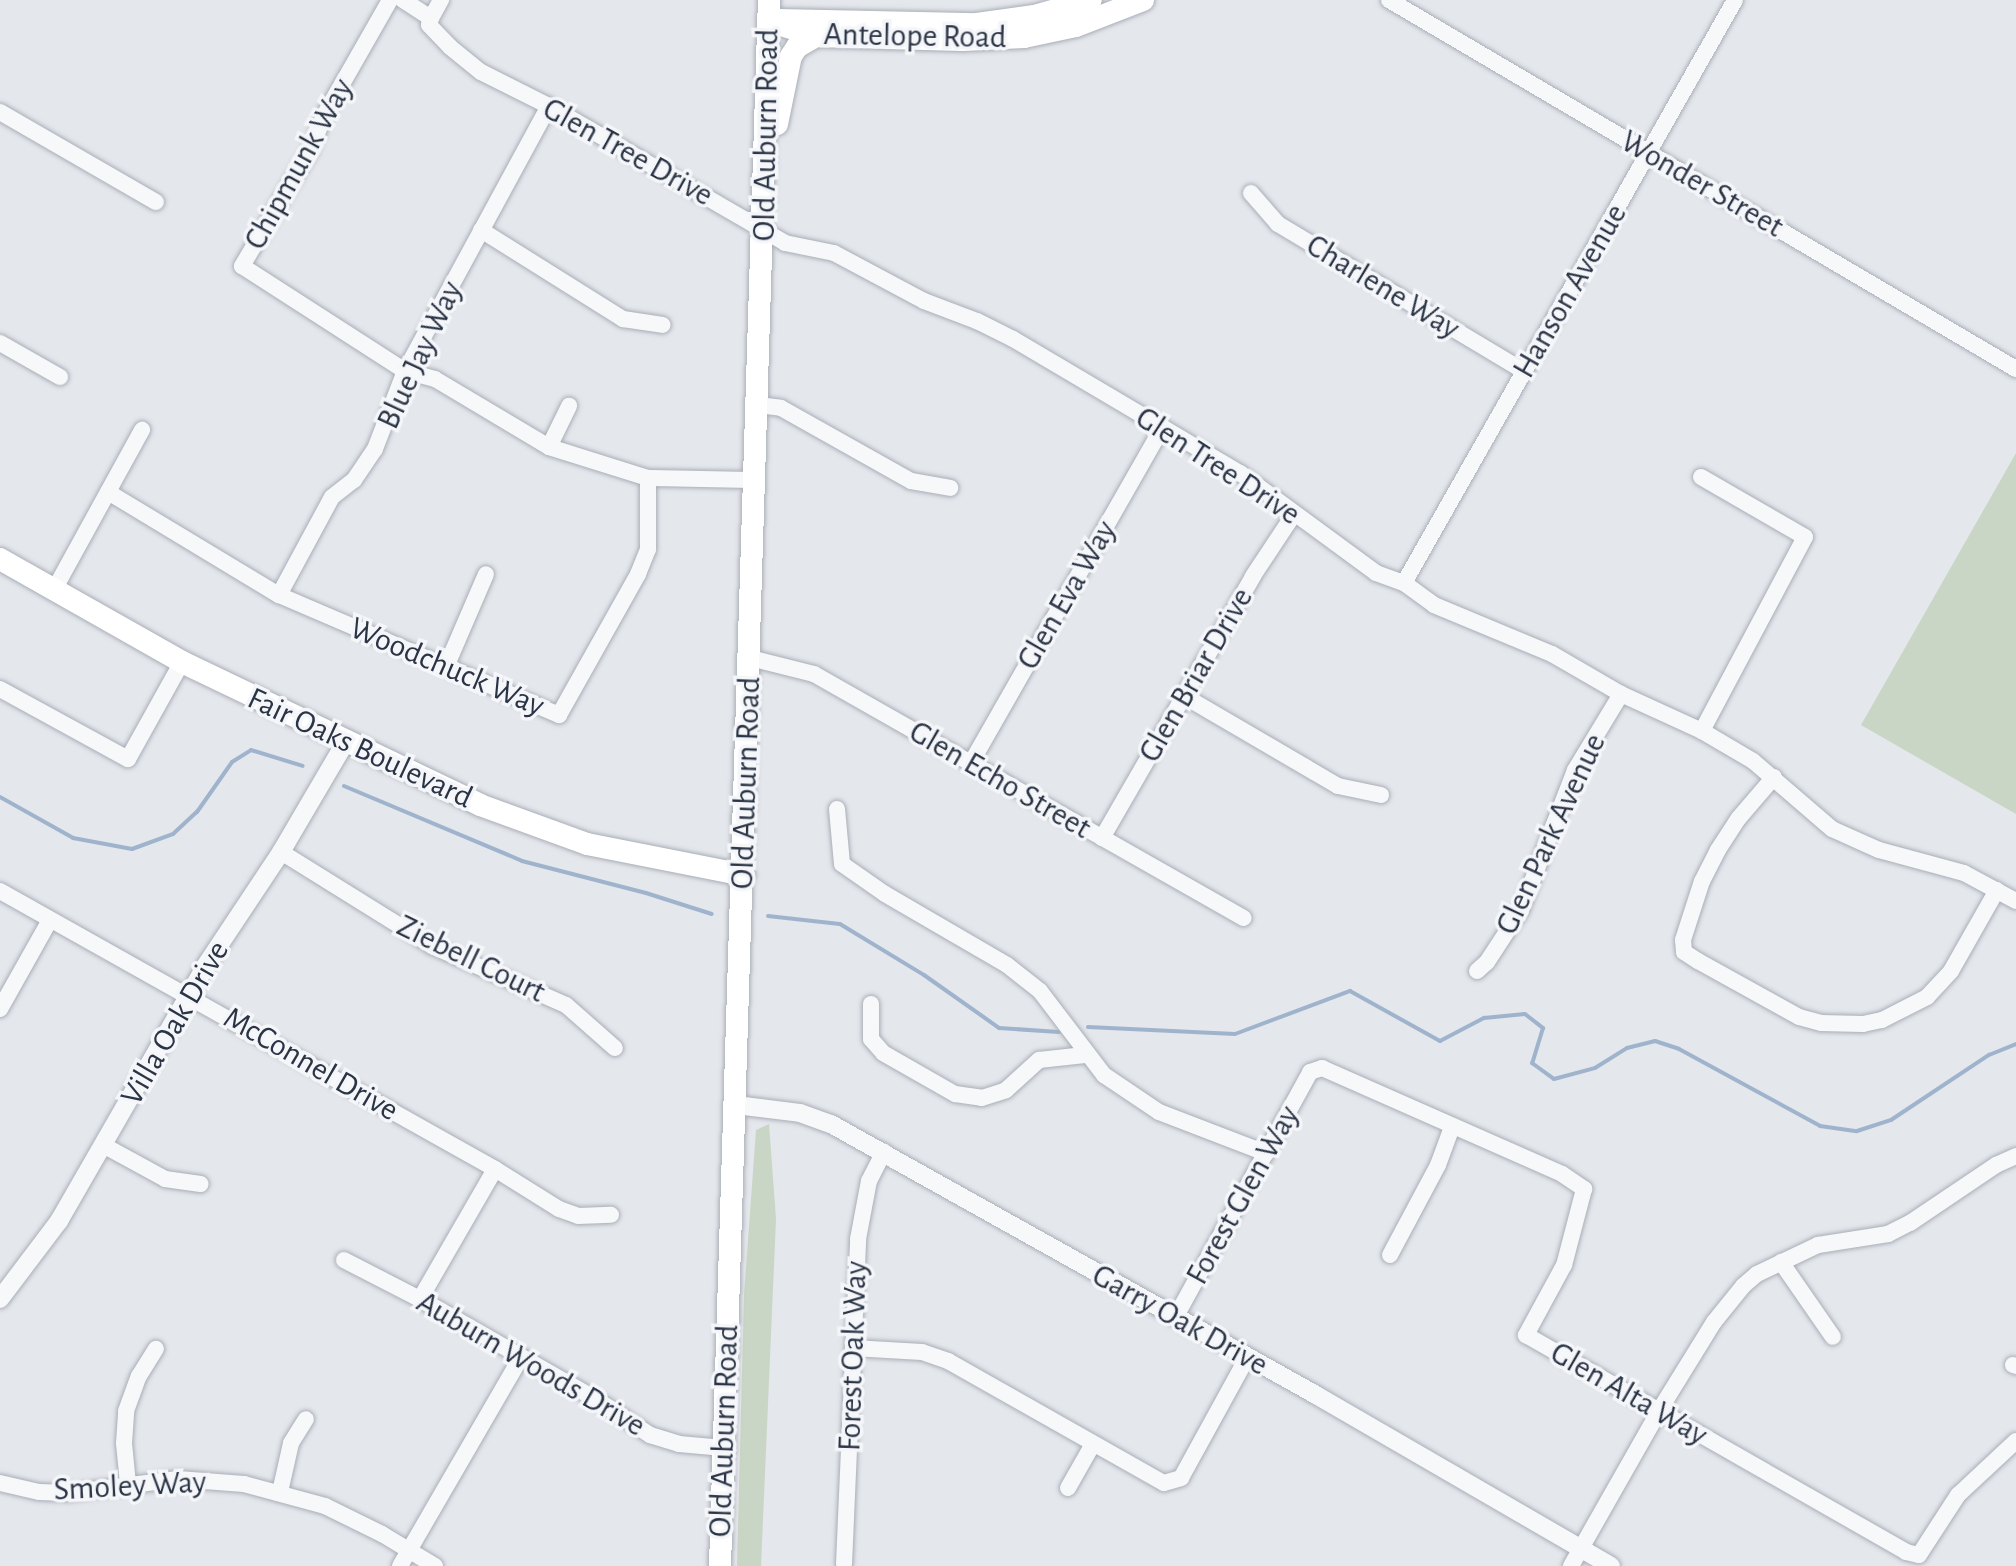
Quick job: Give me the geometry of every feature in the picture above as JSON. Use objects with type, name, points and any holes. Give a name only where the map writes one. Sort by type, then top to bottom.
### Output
[{"type":"main road","name":"Antelope Road","points":[[769,10],[794,18],[977,24],[1034,16],[1091,0]]},
{"type":"main road","name":"Antelope Road","points":[[769,10],[816,36],[963,40],[1024,37],[1076,26],[1143,0]]},
{"type":"main road","name":"Old Auburn Road","points":[[720,1566],[769,10]]},
{"type":"main road","points":[[765,156],[779,119],[791,56],[802,43],[816,36]]},
{"type":"main road","name":"Fair Oaks Boulevard","points":[[0,559],[182,662],[345,743],[556,835],[665,862],[744,875]]},
{"type":"street","name":"Chipmunk Way","points":[[390,0],[325,114],[310,151],[242,266],[405,371],[435,379],[549,447],[648,478],[756,480]]},
{"type":"street","points":[[403,0],[431,18],[441,0]]},
{"type":"street","name":"Wonder Street","points":[[1389,0],[2016,369]]},
{"type":"street","name":"Hanson Avenue","points":[[1404,583],[1735,0]]},
{"type":"street","name":"Glen Tree Drive","points":[[431,18],[429,25],[465,61],[549,106],[785,243],[834,253],[924,301],[977,321],[1240,473],[1376,573],[1404,583],[1434,605],[1552,654],[1621,694],[1702,731],[1774,777],[1821,821],[1855,842],[1934,863],[2016,901]]},
{"type":"street","name":"Blue Jay Way","points":[[279,595],[332,497],[354,480],[375,449],[405,371],[549,106]]},
{"type":"street","points":[[0,112],[156,202]]},
{"type":"street","name":"Charlene Way","points":[[1251,193],[1278,224],[1524,371]]},
{"type":"street","points":[[481,230],[623,319],[663,325]]},
{"type":"street","points":[[0,343],[60,377]]},
{"type":"street","points":[[758,405],[781,408],[911,481],[950,488]]},
{"type":"street","points":[[549,447],[569,406]]},
{"type":"street","name":"Glen Eva Way","points":[[971,763],[1163,427]]},
{"type":"street","points":[[54,590],[142,430]]},
{"type":"street","points":[[1701,477],[1805,537],[1702,731]]},
{"type":"street","name":"Woodchuck Way","points":[[108,492],[279,595],[559,715],[638,574],[648,549],[648,478]]},
{"type":"street","name":"Glen Briar Drive","points":[[1102,838],[1253,576],[1294,514]]},
{"type":"street","points":[[446,667],[486,574]]},
{"type":"street","name":"Glen Echo Street","points":[[750,658],[814,674],[1243,918]]},
{"type":"street","points":[[0,689],[128,759],[182,662]]},
{"type":"street","name":"Glen Park Avenue","points":[[1477,971],[1487,962],[1521,910],[1575,770],[1621,694]]},
{"type":"street","points":[[1184,696],[1338,786],[1381,795]]},
{"type":"street","name":"Villa Oak Drive","points":[[0,1299],[51,1233],[189,995],[281,852],[345,743]]},
{"type":"street","points":[[1774,777],[1755,796],[1718,850],[1702,881],[1683,940],[1684,952],[1799,1017],[1821,1023],[1863,1024],[1882,1020],[1927,997],[1951,971],[1997,890]]},
{"type":"street","points":[[837,809],[842,864],[885,894],[1007,965],[1057,1010],[1085,1055],[1104,1075],[1159,1112],[1266,1153]]},
{"type":"street","name":"Ziebell Court","points":[[281,852],[432,946],[566,1005],[615,1048]]},
{"type":"street","name":"McConnel Drive","points":[[0,891],[189,995],[569,1213],[611,1215]]},
{"type":"street","points":[[0,1009],[50,920]]},
{"type":"street","points":[[871,1004],[871,1039],[883,1053],[955,1094],[982,1098],[1006,1090],[1039,1060],[1085,1055]]},
{"type":"street","name":"Glen Alta Way","points":[[1310,1072],[1322,1068],[1562,1174],[1584,1189],[1564,1265],[1526,1335],[1906,1552],[1919,1555],[1958,1495],[2016,1441]]},
{"type":"street","name":"Forest Glen Way","points":[[1175,1318],[1310,1072]]},
{"type":"street","name":"Garry Oak Drive","points":[[736,1105],[810,1115],[884,1152],[1611,1566]]},
{"type":"street","points":[[1390,1255],[1438,1165],[1452,1127]]},
{"type":"street","points":[[103,1145],[165,1179],[201,1184]]},
{"type":"street","name":"Forest Oak Way","points":[[844,1564],[861,1214],[869,1181],[884,1152]]},
{"type":"street","points":[[1571,1566],[1659,1411],[1732,1300],[1757,1274],[1818,1245],[1888,1234],[1910,1223],[1996,1165],[2016,1156]]},
{"type":"street","points":[[420,1299],[495,1169]]},
{"type":"street","name":"Auburn Woods Drive","points":[[344,1260],[420,1299],[659,1438],[724,1448]]},
{"type":"street","points":[[1781,1262],[1833,1337]]},
{"type":"street","points":[[853,1348],[922,1352],[948,1361],[1164,1483],[1181,1478],[1247,1358]]},
{"type":"street","points":[[128,1484],[124,1443],[126,1411],[134,1387],[156,1349]]},
{"type":"street","points":[[400,1566],[521,1357]]},
{"type":"street","points":[[280,1492],[291,1443],[306,1419]]},
{"type":"street","points":[[1068,1488],[1093,1444]]},
{"type":"street","name":"Smoley Way","points":[[0,1483],[30,1490],[69,1493],[128,1484],[215,1480],[280,1492],[339,1512],[435,1566]]},
{"type":"green space","points":[[2016,453],[2016,814],[1861,725]]},
{"type":"green space","points":[[769,1124],[776,1219],[761,1566],[737,1566],[744,1295],[756,1130]]},
{"type":"waterway","points":[[0,797],[73,838],[132,849],[173,834],[197,812],[232,762],[251,750],[303,766]]},
{"type":"waterway","points":[[344,786],[522,861],[646,893],[712,914]]},
{"type":"waterway","points":[[768,916],[840,924],[924,975],[999,1028],[1059,1032]]},
{"type":"waterway","points":[[1088,1027],[1235,1034],[1350,991],[1440,1041],[1484,1018],[1525,1014],[1543,1028],[1532,1063],[1554,1079],[1595,1068],[1627,1048],[1655,1041],[1679,1049],[1820,1126],[1857,1131],[1891,1120],[1989,1055],[2016,1044]]}]
